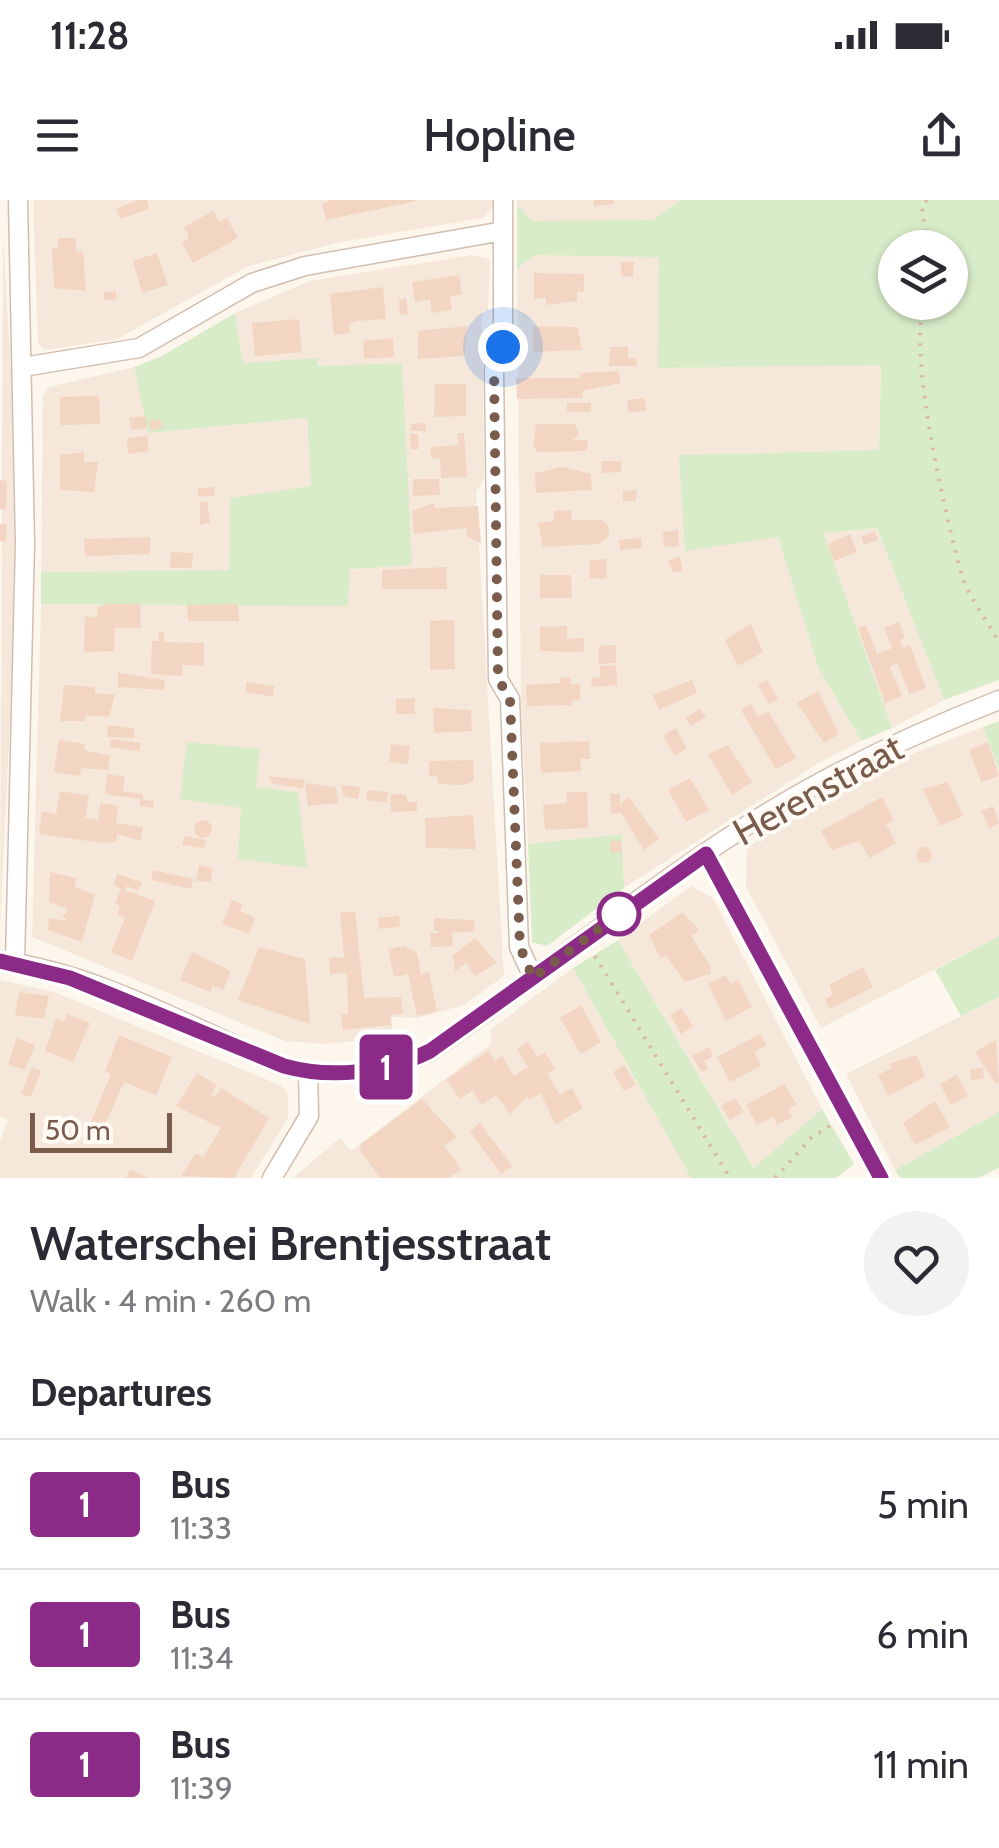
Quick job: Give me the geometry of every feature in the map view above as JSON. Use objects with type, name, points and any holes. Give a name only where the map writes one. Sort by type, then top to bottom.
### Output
[{"type":"street","points":[[8,962],[25,543],[18,200]]},
{"type":"street","points":[[503,200],[503,347],[494,369],[498,679],[510,699],[520,947],[533,978]]},
{"type":"street","points":[[23,367],[139,348],[252,284],[305,266],[503,231]]},
{"type":"street","name":"Herenstraat","points":[[8,962],[126,999],[308,1073],[410,1061],[706,854],[866,759],[999,700]]},
{"type":"street","points":[[706,854],[881,1178]]},
{"type":"street","points":[[272,1178],[309,1116],[308,1073]]},
{"type":"path","points":[[925,230],[922,206],[927,200]]},
{"type":"path","points":[[917,320],[924,387],[963,580],[999,644]]},
{"type":"path","points":[[584,939],[730,1178]]},
{"type":"path","points":[[775,1178],[812,1138],[848,1115]]},
{"type":"shaded area","points":[[33,200],[492,200],[493,207],[483,218],[341,242],[249,266],[117,339],[45,350],[38,344]]},
{"type":"shaded area","points":[[517,200],[680,200],[653,220],[580,223],[532,221]]},
{"type":"shaded area","points":[[3,233],[15,440],[13,662],[0,925]]},
{"type":"shaded area","points":[[472,255],[490,259],[488,310],[482,312],[484,478],[476,492],[504,976],[464,1005],[417,1018],[392,1017],[392,1037],[325,1044],[285,1041],[32,937],[41,604],[348,605],[349,569],[318,358],[243,363],[235,313],[310,281]]},
{"type":"shaded area","points":[[533,255],[659,256],[659,368],[881,364],[879,450],[680,455],[778,537],[818,667],[861,741],[817,764],[624,888],[622,834],[528,844],[521,702],[517,269]]},
{"type":"shaded area","points":[[134,367],[149,433],[307,418],[311,486],[230,570],[41,572],[43,396],[49,387]]},
{"type":"shaded area","points":[[877,528],[944,700],[892,728],[822,533]]},
{"type":"shaded area","points":[[983,727],[999,770],[999,936],[821,1028],[746,887],[747,847],[893,761]]},
{"type":"shaded area","points":[[691,886],[713,898],[822,1109],[755,1169],[618,940]]},
{"type":"shaded area","points":[[573,968],[691,1178],[293,1178],[340,1138],[351,1151],[492,1043],[490,1030]]},
{"type":"shaded area","points":[[0,980],[54,992],[280,1085],[288,1093],[288,1118],[251,1178],[0,1178],[0,1141],[8,1120],[0,1117]]},
{"type":"shaded area","points":[[999,997],[999,1112],[895,1170],[846,1074]]},
{"type":"green space","points":[[680,200],[999,200],[999,680],[944,700],[877,528],[823,533],[892,728],[861,741],[818,667],[778,537],[685,551],[679,455],[879,450],[881,365],[658,368],[659,257],[534,255],[517,269],[517,205],[532,221],[653,220]]},
{"type":"green space","points":[[235,313],[243,363],[318,358],[318,366],[402,363],[412,565],[350,569],[348,606],[41,604],[41,572],[229,570],[230,498],[311,486],[307,418],[148,433],[134,367],[162,356]]},
{"type":"green space","points":[[999,721],[999,770],[983,727]]},
{"type":"green space","points":[[187,742],[260,749],[256,787],[298,792],[307,868],[238,859],[241,808],[180,799]]},
{"type":"green space","points":[[622,834],[624,888],[547,946],[532,942],[528,844]]},
{"type":"green space","points":[[999,936],[999,997],[961,1016],[935,970]]},
{"type":"green space","points":[[618,940],[754,1168],[822,1109],[854,1164],[836,1178],[691,1178],[573,968]]},
{"type":"green space","points":[[999,1112],[999,1168],[978,1178],[900,1178],[895,1170]]},
{"type":"building","points":[[147,200],[149,209],[120,219],[116,209]]},
{"type":"building","points":[[331,200],[416,201],[326,220],[322,204]]},
{"type":"building","points":[[594,200],[614,200],[614,204],[594,206]]},
{"type":"building","points":[[213,211],[219,222],[227,218],[238,238],[193,263],[182,243],[189,238],[184,227]]},
{"type":"building","points":[[58,238],[75,238],[77,252],[83,251],[86,291],[54,288],[52,248],[58,248]]},
{"type":"building","points":[[157,253],[168,285],[142,293],[133,261]]},
{"type":"building","points":[[621,262],[634,262],[633,277],[621,276]]},
{"type":"building","points":[[534,273],[584,274],[584,292],[577,291],[577,301],[546,305],[546,298],[534,299]]},
{"type":"building","points":[[459,275],[462,294],[450,296],[452,310],[432,313],[430,299],[415,302],[412,282]]},
{"type":"building","points":[[383,287],[386,319],[357,321],[349,324],[350,333],[334,335],[330,294]]},
{"type":"building","points":[[116,291],[116,299],[105,301],[103,292]]},
{"type":"building","points":[[406,298],[408,314],[400,315],[399,300]]},
{"type":"building","points":[[299,319],[302,352],[255,356],[252,323]]},
{"type":"building","points":[[467,326],[464,356],[418,359],[418,331]]},
{"type":"building","points":[[533,326],[578,327],[582,350],[533,352]]},
{"type":"building","points":[[393,338],[394,357],[364,359],[363,341]]},
{"type":"building","points":[[610,347],[628,347],[628,358],[637,358],[637,366],[609,366]]},
{"type":"building","points":[[619,371],[620,383],[582,391],[583,398],[517,399],[516,378],[580,378],[580,373]]},
{"type":"building","points":[[435,384],[466,384],[466,416],[434,417]]},
{"type":"building","points":[[99,396],[100,424],[60,425],[60,397]]},
{"type":"building","points":[[645,398],[646,411],[628,412],[627,400]]},
{"type":"building","points":[[567,403],[591,403],[591,412],[567,412]]},
{"type":"building","points":[[146,416],[147,428],[131,430],[129,418]]},
{"type":"building","points":[[160,419],[162,428],[151,430],[149,421]]},
{"type":"building","points":[[426,423],[426,431],[411,431],[411,424]]},
{"type":"building","points":[[536,424],[575,424],[579,435],[573,440],[588,440],[587,451],[538,452],[533,447]]},
{"type":"building","points":[[457,433],[464,433],[467,477],[441,478],[440,459],[431,458],[430,447],[458,445]]},
{"type":"building","points":[[410,434],[418,434],[419,449],[411,449]]},
{"type":"building","points":[[147,436],[149,451],[128,454],[127,438]]},
{"type":"building","points":[[84,452],[84,462],[98,462],[94,492],[60,490],[60,455]]},
{"type":"building","points":[[601,461],[621,461],[621,472],[602,473]]},
{"type":"building","points":[[563,467],[591,474],[592,490],[536,493],[535,473]]},
{"type":"building","points":[[413,479],[439,479],[440,495],[413,496]]},
{"type":"building","points":[[0,480],[7,481],[6,510],[0,509]]},
{"type":"building","points":[[214,487],[215,496],[198,497],[198,488]]},
{"type":"building","points":[[637,490],[636,501],[623,501],[623,491]]},
{"type":"building","points":[[207,501],[210,523],[200,525],[200,502]]},
{"type":"building","points":[[434,503],[435,508],[478,506],[481,543],[467,537],[466,528],[414,534],[412,511]]},
{"type":"building","points":[[571,510],[572,520],[602,520],[608,525],[609,536],[599,544],[543,547],[538,523],[554,521],[554,511]]},
{"type":"building","points":[[0,524],[7,524],[6,542],[0,541]]},
{"type":"building","points":[[678,530],[679,546],[664,547],[663,532]]},
{"type":"building","points":[[875,531],[878,540],[864,545],[861,537]]},
{"type":"building","points":[[850,534],[857,552],[834,561],[828,544]]},
{"type":"building","points":[[150,537],[150,554],[85,556],[84,539]]},
{"type":"building","points":[[641,538],[642,548],[620,550],[619,540]]},
{"type":"building","points":[[171,552],[193,553],[192,568],[170,568]]},
{"type":"building","points":[[680,557],[683,571],[673,573],[668,560]]},
{"type":"building","points":[[607,559],[607,578],[589,579],[590,560]]},
{"type":"building","points":[[447,567],[447,589],[382,589],[382,570]]},
{"type":"building","points":[[540,575],[571,575],[572,598],[540,598]]},
{"type":"building","points":[[140,604],[141,628],[115,628],[114,651],[84,652],[85,616],[97,618],[97,607]]},
{"type":"building","points":[[238,604],[239,621],[188,621],[187,605]]},
{"type":"building","points":[[454,620],[455,669],[430,670],[430,621]]},
{"type":"building","points":[[899,622],[905,638],[900,640],[903,648],[910,645],[926,688],[909,694],[897,663],[890,667],[902,696],[885,703],[858,628],[866,625],[877,654],[892,648],[884,628]]},
{"type":"building","points":[[751,624],[763,652],[738,666],[725,640]]},
{"type":"building","points":[[567,626],[567,639],[584,638],[584,652],[540,651],[540,627]]},
{"type":"building","points":[[159,632],[164,632],[164,642],[204,643],[204,666],[183,665],[182,676],[151,674],[152,641],[158,641]]},
{"type":"building","points":[[616,645],[616,663],[599,664],[599,646]]},
{"type":"building","points":[[616,665],[617,685],[592,687],[591,678],[600,677],[600,666]]},
{"type":"building","points":[[118,673],[165,680],[164,690],[118,687]]},
{"type":"building","points":[[571,677],[571,684],[580,684],[580,700],[572,701],[572,705],[527,706],[526,685],[560,683],[560,678]]},
{"type":"building","points":[[692,680],[697,693],[659,710],[653,695]]},
{"type":"building","points":[[767,680],[778,699],[769,704],[758,685]]},
{"type":"building","points":[[246,682],[274,686],[273,697],[246,692]]},
{"type":"building","points":[[64,685],[95,687],[95,693],[115,695],[109,717],[86,715],[85,721],[60,721]]},
{"type":"building","points":[[818,691],[839,734],[824,743],[797,703]]},
{"type":"building","points":[[415,698],[415,714],[396,714],[396,699]]},
{"type":"building","points":[[751,704],[758,717],[768,711],[796,758],[776,769],[741,710]]},
{"type":"building","points":[[433,708],[471,710],[472,731],[434,733]]},
{"type":"building","points":[[700,709],[706,717],[691,726],[685,718]]},
{"type":"building","points":[[108,725],[134,728],[134,738],[107,737]]},
{"type":"building","points":[[676,728],[687,748],[675,756],[663,736]]},
{"type":"building","points":[[111,739],[141,743],[139,751],[110,747]]},
{"type":"building","points":[[59,740],[85,744],[84,750],[110,756],[108,770],[81,768],[80,776],[54,772]]},
{"type":"building","points":[[589,741],[590,759],[580,759],[581,771],[541,773],[540,743]]},
{"type":"building","points":[[988,742],[999,776],[981,782],[969,750]]},
{"type":"building","points":[[391,744],[410,746],[408,764],[389,762]]},
{"type":"building","points":[[728,745],[752,782],[732,795],[708,754]]},
{"type":"building","points":[[473,760],[474,781],[464,785],[438,784],[437,776],[429,777],[429,761]]},
{"type":"building","points":[[107,774],[125,777],[123,791],[143,794],[142,799],[154,801],[153,808],[140,806],[140,799],[105,794]]},
{"type":"building","points":[[268,776],[304,780],[303,788],[273,784]]},
{"type":"building","points":[[690,778],[709,810],[686,822],[668,790]]},
{"type":"building","points":[[948,782],[963,816],[940,826],[923,789]]},
{"type":"building","points":[[305,783],[336,787],[338,803],[308,806]]},
{"type":"building","points":[[341,785],[360,787],[358,799],[343,796]]},
{"type":"building","points":[[367,790],[388,792],[387,803],[366,800]]},
{"type":"building","points":[[60,791],[89,796],[85,818],[98,820],[100,803],[118,806],[116,823],[143,827],[141,841],[117,834],[116,842],[102,843],[39,834],[42,811],[56,814]]},
{"type":"building","points":[[567,792],[587,792],[588,828],[545,830],[543,805],[567,803]]},
{"type":"building","points":[[610,794],[620,794],[620,804],[629,797],[659,839],[644,850],[621,813],[611,814]]},
{"type":"building","points":[[390,795],[407,796],[407,802],[417,802],[417,811],[391,812]]},
{"type":"building","points":[[882,797],[894,820],[886,824],[896,843],[870,858],[859,841],[832,850],[821,831]]},
{"type":"building","points":[[993,806],[999,823],[989,828],[981,811]]},
{"type":"building","points":[[473,815],[476,849],[426,848],[425,818]]},
{"type":"building","points":[[203,820],[210,822],[210,836],[203,838],[196,836],[194,829],[196,822]]},
{"type":"building","points":[[184,836],[206,840],[204,848],[182,845]]},
{"type":"building","points":[[610,841],[621,841],[622,852],[610,853]]},
{"type":"building","points":[[924,847],[932,855],[924,863],[916,855]]},
{"type":"building","points":[[199,865],[213,868],[210,882],[196,881]]},
{"type":"building","points":[[153,870],[193,879],[191,889],[151,880]]},
{"type":"building","points":[[50,872],[77,878],[74,887],[95,894],[82,942],[48,930],[49,918],[68,921],[63,916],[68,909],[49,902]]},
{"type":"building","points":[[117,874],[142,882],[138,891],[127,886],[125,890],[155,901],[132,961],[111,952],[125,918],[117,914],[120,906],[115,903],[121,889],[113,885]]},
{"type":"building","points":[[232,900],[243,904],[240,911],[255,918],[249,934],[222,924]]},
{"type":"building","points":[[355,911],[364,998],[401,997],[403,1014],[391,1015],[391,1025],[343,1030],[341,1014],[348,1013],[347,973],[330,974],[329,958],[344,957],[340,913]]},
{"type":"building","points":[[683,912],[699,930],[691,936],[711,967],[710,974],[685,982],[666,956],[661,959],[649,935]]},
{"type":"building","points":[[399,916],[400,927],[379,929],[378,918]]},
{"type":"building","points":[[434,918],[474,920],[475,931],[452,933],[453,946],[431,947],[430,933],[440,933],[434,930]]},
{"type":"building","points":[[475,938],[497,963],[475,976],[466,963],[455,971],[453,955]]},
{"type":"building","points":[[404,946],[417,953],[421,974],[429,972],[437,1011],[417,1016],[408,974],[394,977],[388,949]]},
{"type":"building","points":[[259,947],[305,959],[310,1024],[238,1000]]},
{"type":"building","points":[[192,952],[231,971],[223,990],[213,985],[210,992],[180,980]]},
{"type":"building","points":[[863,967],[873,987],[830,1009],[825,999],[833,995],[829,985]]},
{"type":"building","points":[[726,975],[731,984],[738,980],[752,1007],[726,1021],[708,984]]},
{"type":"building","points":[[19,992],[49,996],[44,1019],[15,1015]]},
{"type":"building","points":[[581,1005],[601,1042],[581,1054],[560,1018]]},
{"type":"building","points":[[682,1008],[693,1027],[681,1034],[670,1015]]},
{"type":"building","points":[[67,1014],[90,1023],[73,1062],[45,1051],[56,1019],[64,1022]]},
{"type":"building","points":[[760,1034],[767,1045],[754,1052],[761,1066],[730,1082],[717,1057]]},
{"type":"building","points":[[119,1035],[172,1057],[156,1095],[124,1082],[103,1129],[90,1124],[111,1074],[105,1071]]},
{"type":"building","points":[[17,1038],[35,1045],[25,1070],[8,1065]]},
{"type":"building","points":[[996,1040],[999,1082],[996,1084],[975,1052]]},
{"type":"building","points":[[528,1042],[537,1057],[545,1052],[555,1069],[547,1074],[560,1095],[572,1088],[583,1108],[555,1125],[541,1093],[529,1100],[527,1097],[510,1114],[496,1095],[482,1105],[472,1091],[460,1099],[446,1080],[488,1051],[495,1060],[502,1056],[514,1076],[528,1067],[517,1049]]},
{"type":"building","points":[[709,1047],[713,1056],[704,1061],[708,1069],[702,1072],[692,1056]]},
{"type":"building","points":[[917,1055],[925,1077],[888,1096],[878,1075],[892,1068],[889,1064]]},
{"type":"building","points":[[624,1065],[636,1084],[624,1091],[613,1072]]},
{"type":"building","points":[[32,1067],[41,1071],[31,1097],[21,1094]]},
{"type":"building","points":[[983,1068],[984,1079],[971,1080],[970,1069]]},
{"type":"building","points":[[197,1073],[217,1085],[211,1094],[215,1097],[221,1088],[269,1118],[234,1178],[181,1176],[196,1153],[203,1157],[221,1128],[176,1106]]},
{"type":"building","points":[[957,1075],[968,1096],[951,1105],[940,1084]]},
{"type":"building","points":[[784,1084],[797,1104],[788,1109],[792,1117],[777,1125],[773,1117],[757,1125],[746,1105]]},
{"type":"building","points":[[735,1098],[744,1112],[730,1120],[721,1106]]},
{"type":"building","points":[[422,1099],[457,1137],[444,1146],[461,1169],[449,1178],[380,1178],[360,1150],[361,1144]]},
{"type":"building","points":[[935,1101],[950,1127],[915,1145],[903,1123]]},
{"type":"building","points":[[480,1123],[512,1166],[501,1174],[470,1132]]},
{"type":"building","points":[[130,1169],[148,1178],[126,1178]]},
{"type":"bus line","name":"1","points":[[0,961],[70,978],[308,1073],[396,1066],[430,1051],[482,1016],[706,854],[732,895],[881,1178]]},
{"type":"route","points":[[503,347],[494,369],[498,679],[510,699],[520,947],[533,978],[619,914]]}]
